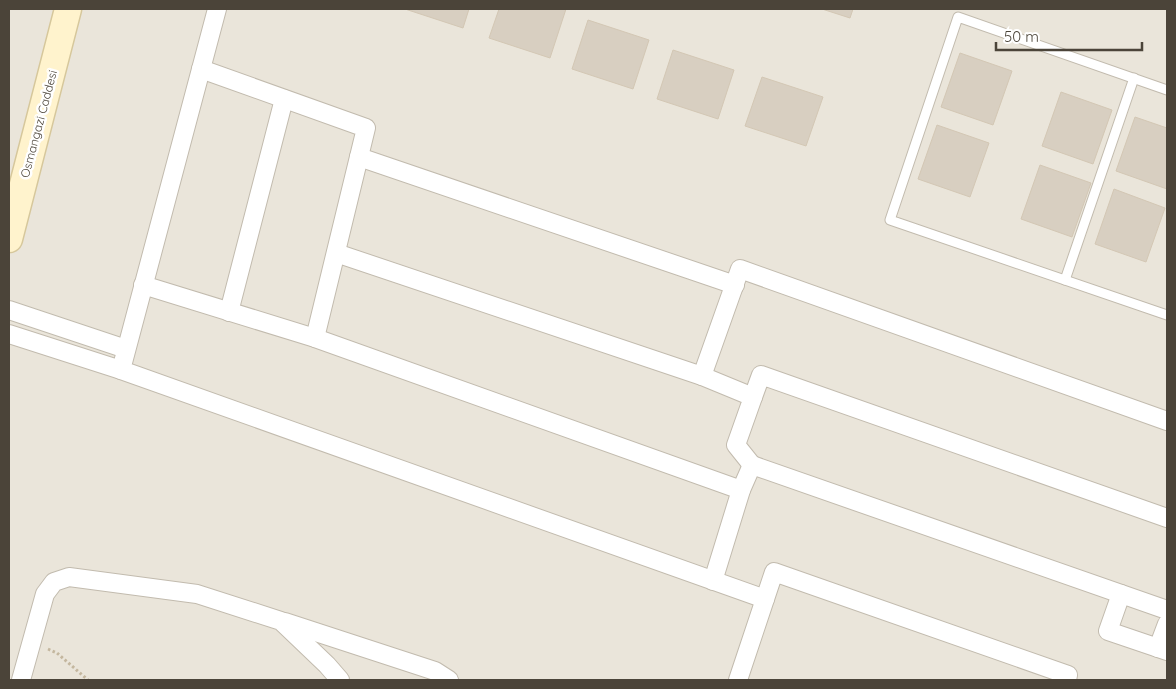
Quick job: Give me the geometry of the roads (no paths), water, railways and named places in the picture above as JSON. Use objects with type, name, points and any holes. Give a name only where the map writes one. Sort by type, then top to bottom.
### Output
[{"type":"street","name":"Osmangazi Caddesi","points":[[9,239],[68,9]]},
{"type":"street","points":[[121,370],[217,9]]},
{"type":"street","points":[[201,69],[366,128],[315,338]]},
{"type":"street","points":[[229,312],[284,99]]},
{"type":"street","points":[[359,157],[735,285]]},
{"type":"street","points":[[336,253],[702,376],[753,397]]},
{"type":"street","points":[[702,376],[740,269],[1167,421]]},
{"type":"street","points":[[143,285],[315,338],[741,490]]},
{"type":"street","points":[[9,310],[126,349]]},
{"type":"street","points":[[9,334],[121,370],[765,599]]},
{"type":"street","points":[[1167,518],[761,375],[736,445],[752,464],[1167,610]]},
{"type":"street","points":[[714,580],[741,490],[752,464]]},
{"type":"street","points":[[738,680],[774,572],[1068,675],[1066,680]]},
{"type":"street","points":[[21,680],[45,594],[54,582],[69,577],[197,594],[436,671],[449,680]]},
{"type":"street","points":[[1120,594],[1108,631],[1163,649],[1167,624]]},
{"type":"street","points":[[281,621],[340,680]]},
{"type":"lane","points":[[1167,90],[958,17],[890,220],[1167,316]]},
{"type":"lane","points":[[1065,280],[1134,78]]}]
